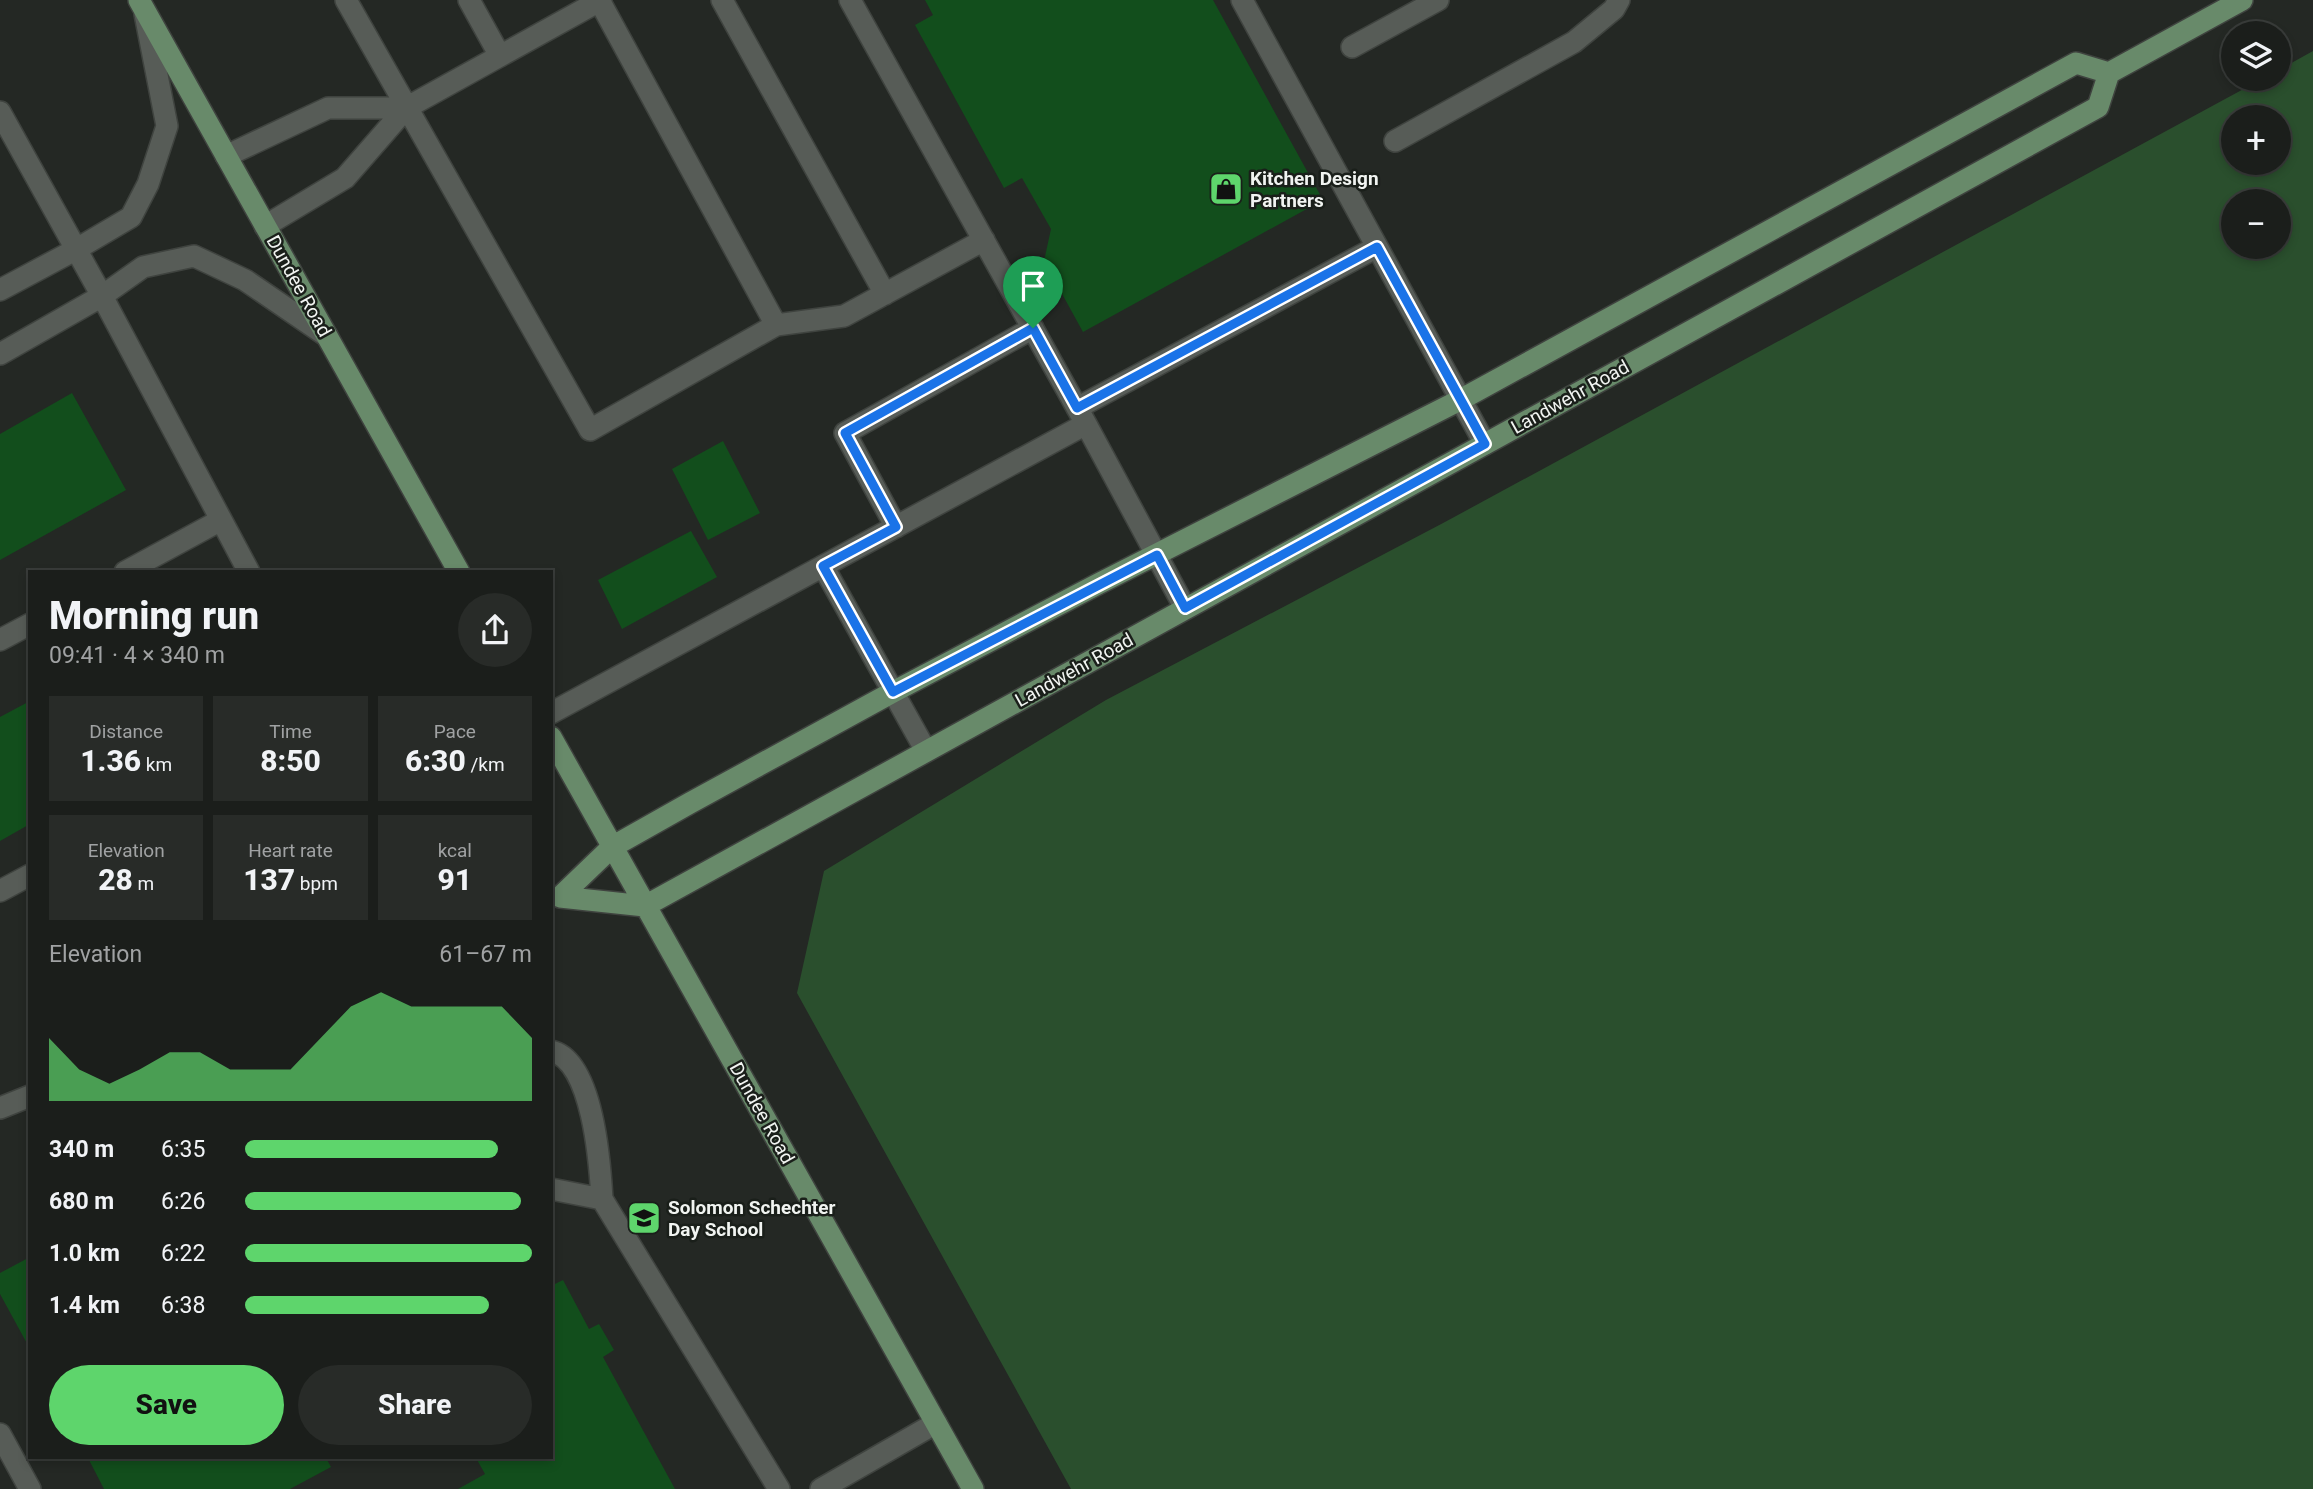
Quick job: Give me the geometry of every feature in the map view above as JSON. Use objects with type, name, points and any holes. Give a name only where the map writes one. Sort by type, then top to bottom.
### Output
[{"type":"main road","points":[[555,899],[612,847],[893,692],[1460,400],[2076,63],[2109,73],[2242,0]]},
{"type":"main road","name":"Dundee Road","points":[[141,4],[458,570]]},
{"type":"main road","name":"Landwehr Road","points":[[645,906],[2098,107],[2109,73]]},
{"type":"main road","name":"Dundee Road","points":[[553,741],[973,1489]]},
{"type":"main road","points":[[555,899],[645,906]]},
{"type":"street","points":[[346,0],[590,430],[776,325],[844,316],[984,240]]},
{"type":"street","points":[[469,0],[500,56]]},
{"type":"street","points":[[265,226],[345,178],[406,108],[600,0],[776,325]]},
{"type":"street","points":[[722,0],[885,294]]},
{"type":"street","points":[[849,0],[1082,416],[1185,608]]},
{"type":"street","points":[[1242,0],[1485,444]]},
{"type":"street","points":[[1352,47],[1438,0]]},
{"type":"street","points":[[1395,141],[1574,42],[1614,9],[1619,0]]},
{"type":"street","points":[[0,290],[131,217],[148,184],[167,126],[141,4]]},
{"type":"street","points":[[226,156],[328,108],[406,108]]},
{"type":"street","points":[[0,111],[248,570]]},
{"type":"street","points":[[553,712],[896,527],[1082,416],[1377,247]]},
{"type":"street","points":[[0,354],[102,296],[143,267],[194,256],[245,280],[327,336]]},
{"type":"street","points":[[896,527],[845,433],[1033,328]]},
{"type":"street","points":[[129,570],[221,520]]},
{"type":"street","points":[[823,566],[926,751]]},
{"type":"street","points":[[0,640],[28,625]]},
{"type":"street","points":[[0,891],[28,876]]},
{"type":"street","points":[[553,1051],[575,1069],[585,1095],[599,1152],[602,1199],[779,1489]]},
{"type":"street","points":[[0,1108],[28,1097]]},
{"type":"street","points":[[553,1189],[602,1199]]},
{"type":"street","points":[[821,1489],[936,1423]]},
{"type":"street","points":[[0,1434],[30,1489]]},
{"type":"green space","points":[[2313,51],[2313,1489],[1071,1489],[797,993],[824,871],[1106,700],[1445,522],[2240,91],[2291,91],[2291,63]]},
{"type":"building","points":[[925,0],[1213,0],[1323,200],[1083,332],[1044,261],[1051,229],[1022,178],[1004,188],[915,25],[933,15]]},
{"type":"building","points":[[72,393],[126,490],[0,560],[0,434]]},
{"type":"building","points":[[723,441],[760,513],[708,540],[672,469]]},
{"type":"building","points":[[691,531],[717,577],[622,629],[598,580]]},
{"type":"building","points":[[28,702],[28,825],[0,841],[0,717]]},
{"type":"building","points":[[28,1258],[28,1345],[0,1294],[0,1273]]},
{"type":"building","points":[[563,1280],[589,1329],[599,1324],[614,1350],[603,1357],[675,1489],[458,1489],[485,1474],[477,1459],[553,1459],[553,1285]]},
{"type":"building","points":[[89,1459],[327,1459],[331,1467],[290,1489],[104,1489]]},
{"type":"place","name":"Kitchen Design Partners","points":[[1226,189]]},
{"type":"place","name":"Solomon Schechter Day School","points":[[644,1218]]},
{"type":"route","points":[[1377,247],[1485,444],[1185,608],[1157,555],[893,692],[823,566],[896,527],[845,433],[1033,328],[1077,408],[1377,247]]}]
